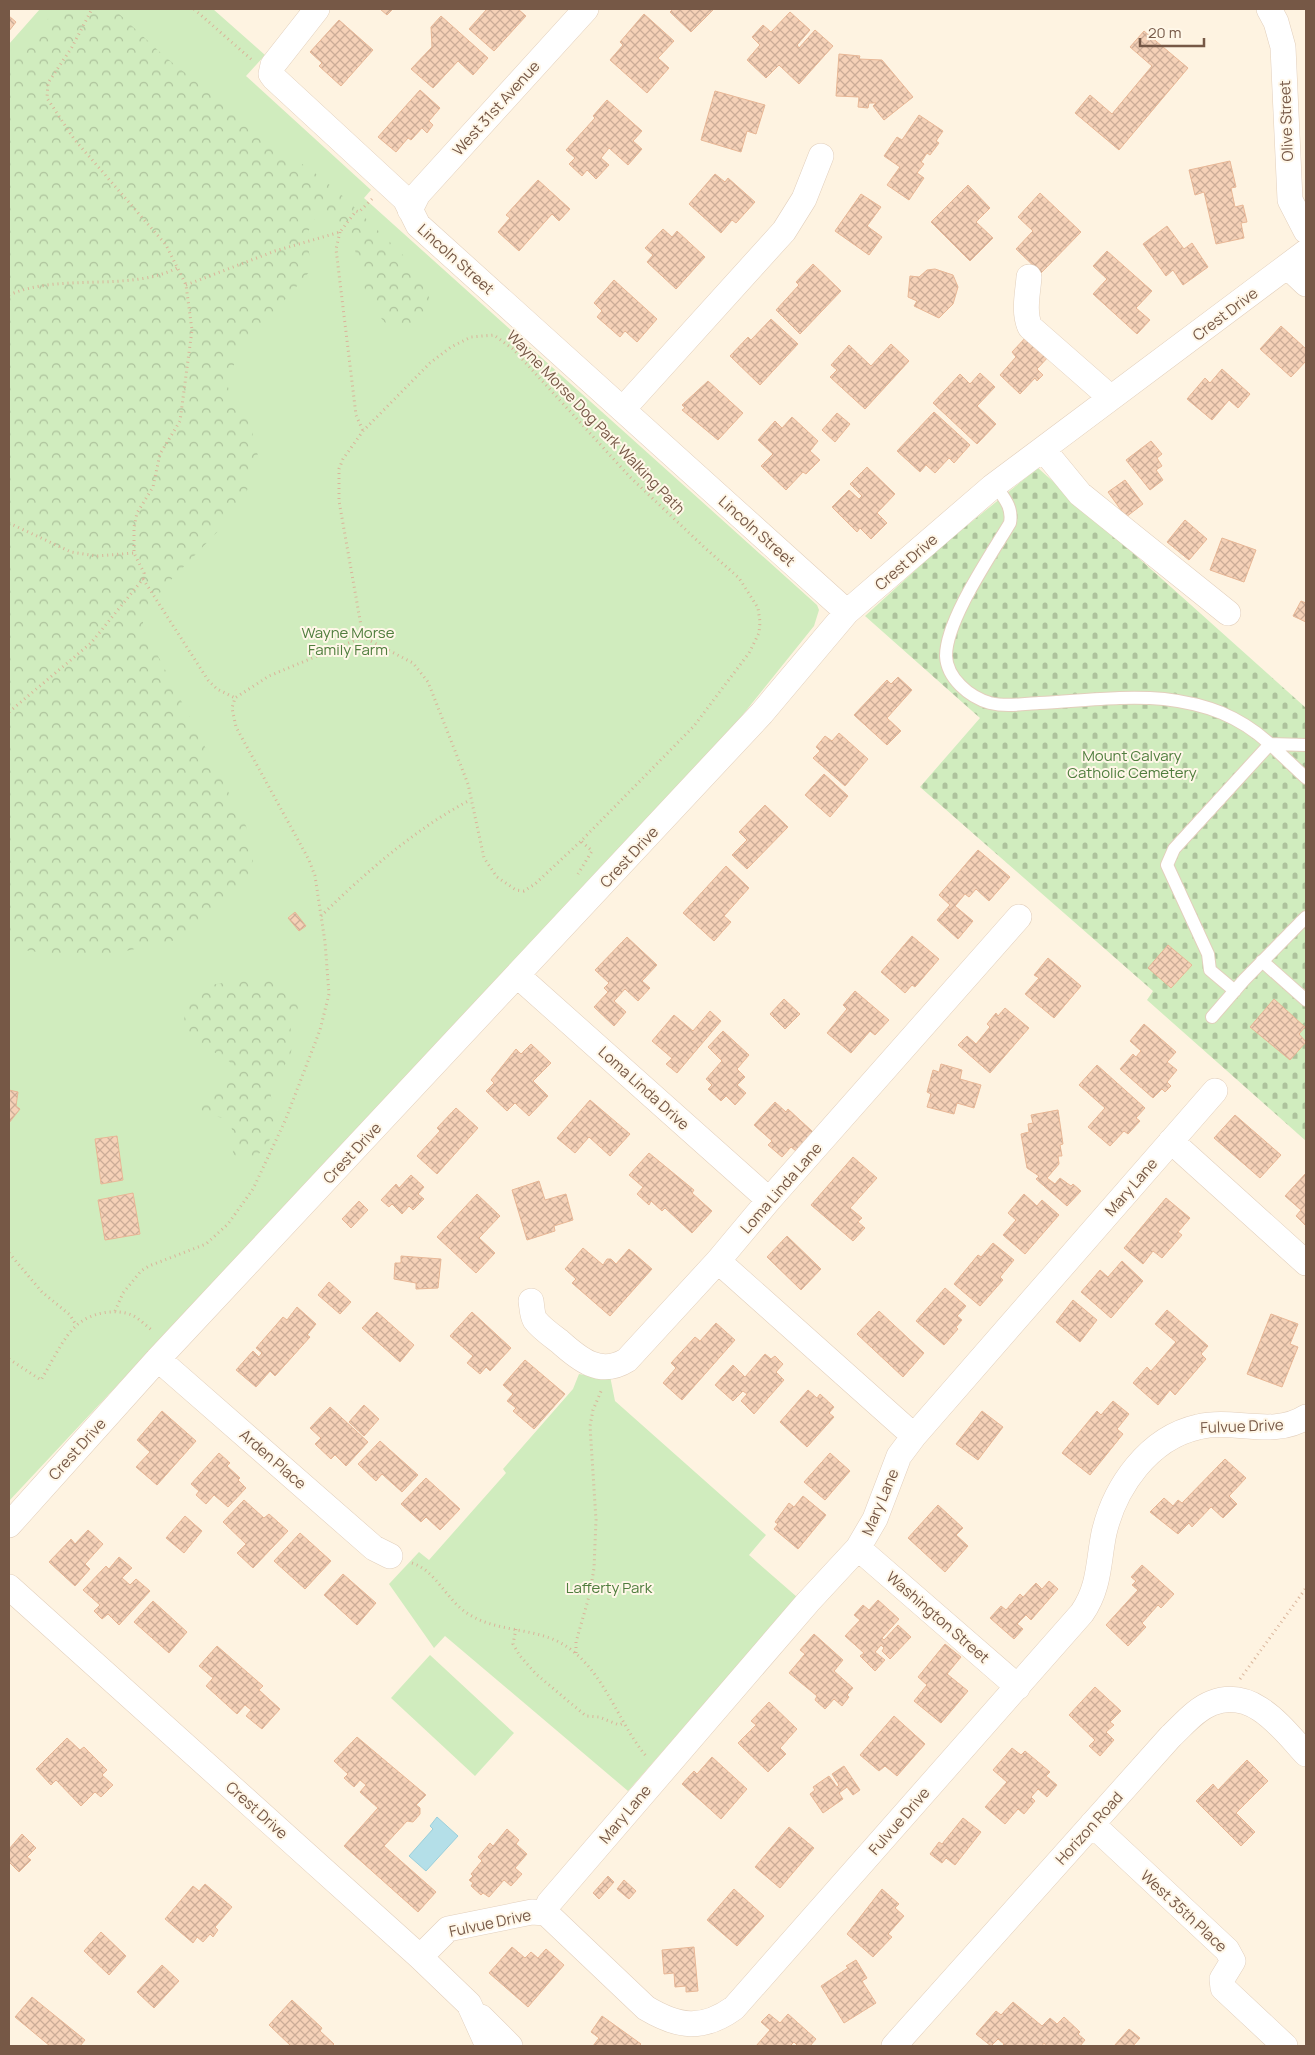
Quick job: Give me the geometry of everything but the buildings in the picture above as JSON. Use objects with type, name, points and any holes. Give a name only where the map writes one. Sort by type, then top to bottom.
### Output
[{"type":"street","points":[[271,74],[273,65],[317,9]]},
{"type":"street","name":"West 31st Avenue","points":[[410,210],[418,194],[586,9]]},
{"type":"street","name":"Olive Street","points":[[1269,9],[1276,22],[1282,47],[1290,200],[1306,231]]},
{"type":"street","name":"Lincoln Street","points":[[271,74],[405,199],[412,218],[418,225],[847,612]]},
{"type":"street","points":[[622,409],[784,231],[804,199],[821,156]]},
{"type":"street","points":[[1297,260],[1306,284]]},
{"type":"street","name":"Crest Drive","points":[[9,1525],[158,1359],[762,713],[847,612],[994,485],[1297,260]]},
{"type":"street","points":[[1029,277],[1027,321],[1030,327],[1111,398]]},
{"type":"street","points":[[1043,450],[1080,494],[1228,613]]},
{"type":"street","name":"Loma Linda Lane","points":[[602,1367],[620,1364],[635,1353],[1019,917]]},
{"type":"street","name":"Loma Linda Drive","points":[[518,976],[769,1200]]},
{"type":"street","name":"Mary Lane","points":[[546,1913],[549,1903],[661,1770],[808,1602],[858,1548],[875,1519],[899,1456],[914,1436],[1215,1091]]},
{"type":"street","points":[[1171,1142],[1306,1263]]},
{"type":"street","points":[[718,1261],[914,1436]]},
{"type":"street","points":[[531,1301],[534,1316],[539,1324],[579,1359],[602,1367]]},
{"type":"street","name":"Arden Place","points":[[158,1359],[374,1548],[390,1556]]},
{"type":"street","name":"Fulvue Drive","points":[[420,1957],[448,1929],[532,1912],[546,1913],[646,2008],[660,2016],[683,2024],[710,2022],[722,2017],[734,2008],[1018,1687],[1089,1602],[1095,1590],[1104,1534],[1111,1508],[1119,1491],[1147,1456],[1181,1431],[1201,1426],[1274,1428],[1295,1424],[1306,1417]]},
{"type":"street","name":"Washington Street","points":[[858,1548],[1018,1687]]},
{"type":"street","name":"Crest Drive","points":[[9,1587],[420,1957],[469,2004],[488,2046]]},
{"type":"street","points":[[1225,1699],[1246,1701],[1262,1709],[1306,1754]]},
{"type":"street","name":"Horizon Road","points":[[894,2046],[1171,1736],[1194,1714],[1211,1703],[1225,1699]]},
{"type":"street","name":"West 35th Place","points":[[1092,1824],[1227,1950],[1233,1961],[1221,1982],[1223,1988],[1285,2046]]},
{"type":"street","points":[[469,2004],[510,2046]]},
{"type":"lane","points":[[994,485],[1011,510],[1010,523],[964,603],[952,631],[946,656],[952,676],[958,683],[977,698],[1001,704],[1139,698],[1195,704],[1245,723],[1306,778]]},
{"type":"lane","points":[[1234,991],[1210,970],[1208,954],[1167,864],[1174,849],[1270,744],[1306,745]]},
{"type":"lane","points":[[1212,1017],[1262,961],[1306,917]]},
{"type":"lane","points":[[1262,961],[1306,1000]]},
{"type":"path","points":[[9,712],[91,643],[143,579],[144,573],[134,553],[134,527],[138,513],[153,487],[160,454],[180,421],[192,330],[186,285],[179,267],[166,245],[74,139],[47,98],[48,82],[72,47],[92,9]]},
{"type":"path","points":[[194,9],[260,67],[271,74]]},
{"type":"path","points":[[363,431],[356,415],[336,249],[340,232],[353,214],[356,211],[359,212],[369,203],[386,182]]},
{"type":"path","points":[[186,285],[276,251],[340,232]]},
{"type":"path","points":[[9,295],[40,285],[133,278],[169,272],[179,267]]},
{"type":"path","name":"Wayne Morse Dog Park Walking Path","points":[[482,334],[494,335],[513,349],[630,477],[704,548],[739,578],[752,595],[758,608],[760,633],[732,678],[694,726],[581,841],[535,884],[524,891],[516,890],[497,877],[484,858],[465,778],[423,674],[413,663],[364,637],[338,488],[339,469],[343,459],[363,431],[430,363],[451,347],[471,337],[482,334]]},
{"type":"path","points":[[9,523],[71,552],[97,556],[134,553]]},
{"type":"path","points":[[143,579],[208,680],[218,689],[235,698]]},
{"type":"path","points":[[115,1311],[123,1293],[141,1271],[215,1238],[234,1217],[253,1189],[288,1112],[320,1030],[329,994],[321,916],[314,876],[309,860],[236,727],[232,708],[235,698],[269,676],[364,637]]},
{"type":"path","points":[[321,916],[344,893],[404,844],[440,817],[470,800]]},
{"type":"path","points":[[577,876],[592,851],[581,841]]},
{"type":"path","points":[[9,1253],[42,1292],[70,1315],[76,1325]]},
{"type":"path","points":[[9,1359],[40,1380],[76,1325],[89,1317],[115,1311],[132,1315],[157,1334]]},
{"type":"path","points":[[576,1653],[576,1642],[590,1593],[595,1558],[596,1520],[590,1426],[603,1385],[602,1367]]},
{"type":"path","points":[[390,1556],[423,1568],[448,1597],[470,1615],[484,1622],[540,1635],[576,1653],[599,1682],[642,1751],[661,1770]]},
{"type":"path","points":[[1225,1699],[1306,1588]]},
{"type":"path","points":[[516,1629],[514,1644],[520,1656],[536,1674],[586,1716],[599,1717],[619,1725],[624,1723]]},
{"type":"path","points":[[569,1648],[576,1642]]},
{"type":"green space","name":"Wayne Morse Family Farm","points":[[40,9],[213,9],[265,55],[246,76],[371,190],[364,198],[817,605],[819,610],[814,626],[737,722],[9,1501],[9,44]]},
{"type":"green space","points":[[57,9],[109,9],[117,12],[164,56],[345,198],[405,257],[427,283],[430,304],[413,324],[386,324],[368,302],[352,238],[343,226],[329,213],[316,216],[307,234],[311,270],[241,350],[226,381],[233,402],[249,420],[258,456],[245,497],[224,525],[167,584],[143,615],[143,627],[246,826],[253,860],[245,884],[221,907],[172,941],[98,957],[52,954],[9,948],[9,61]]},
{"type":"green space","name":"Mount Calvary Catholic Cemetery","points":[[1038,468],[1306,708],[1306,1141],[1147,1000],[1153,991],[920,787],[980,718],[865,616],[943,545]]},
{"type":"green space","points":[[260,977],[273,980],[286,987],[296,998],[298,1005],[297,1012],[291,1022],[291,1052],[272,1087],[271,1098],[275,1111],[273,1133],[263,1150],[252,1161],[239,1161],[233,1153],[232,1129],[228,1122],[224,1118],[203,1114],[199,1105],[203,1096],[227,1084],[234,1072],[230,1062],[193,1039],[184,1021],[187,999],[194,991],[204,986]]},
{"type":"green space","name":"Lafferty Park","points":[[579,1374],[596,1377],[610,1376],[615,1401],[766,1535],[749,1555],[797,1597],[628,1791],[445,1636],[434,1648],[389,1584],[419,1552],[429,1560],[506,1473],[503,1469],[573,1389]]},
{"type":"green space","points":[[430,1655],[514,1733],[475,1776],[391,1698]]},
{"type":"water","points":[[437,1817],[458,1836],[426,1871],[409,1856],[433,1829],[430,1826]]}]
